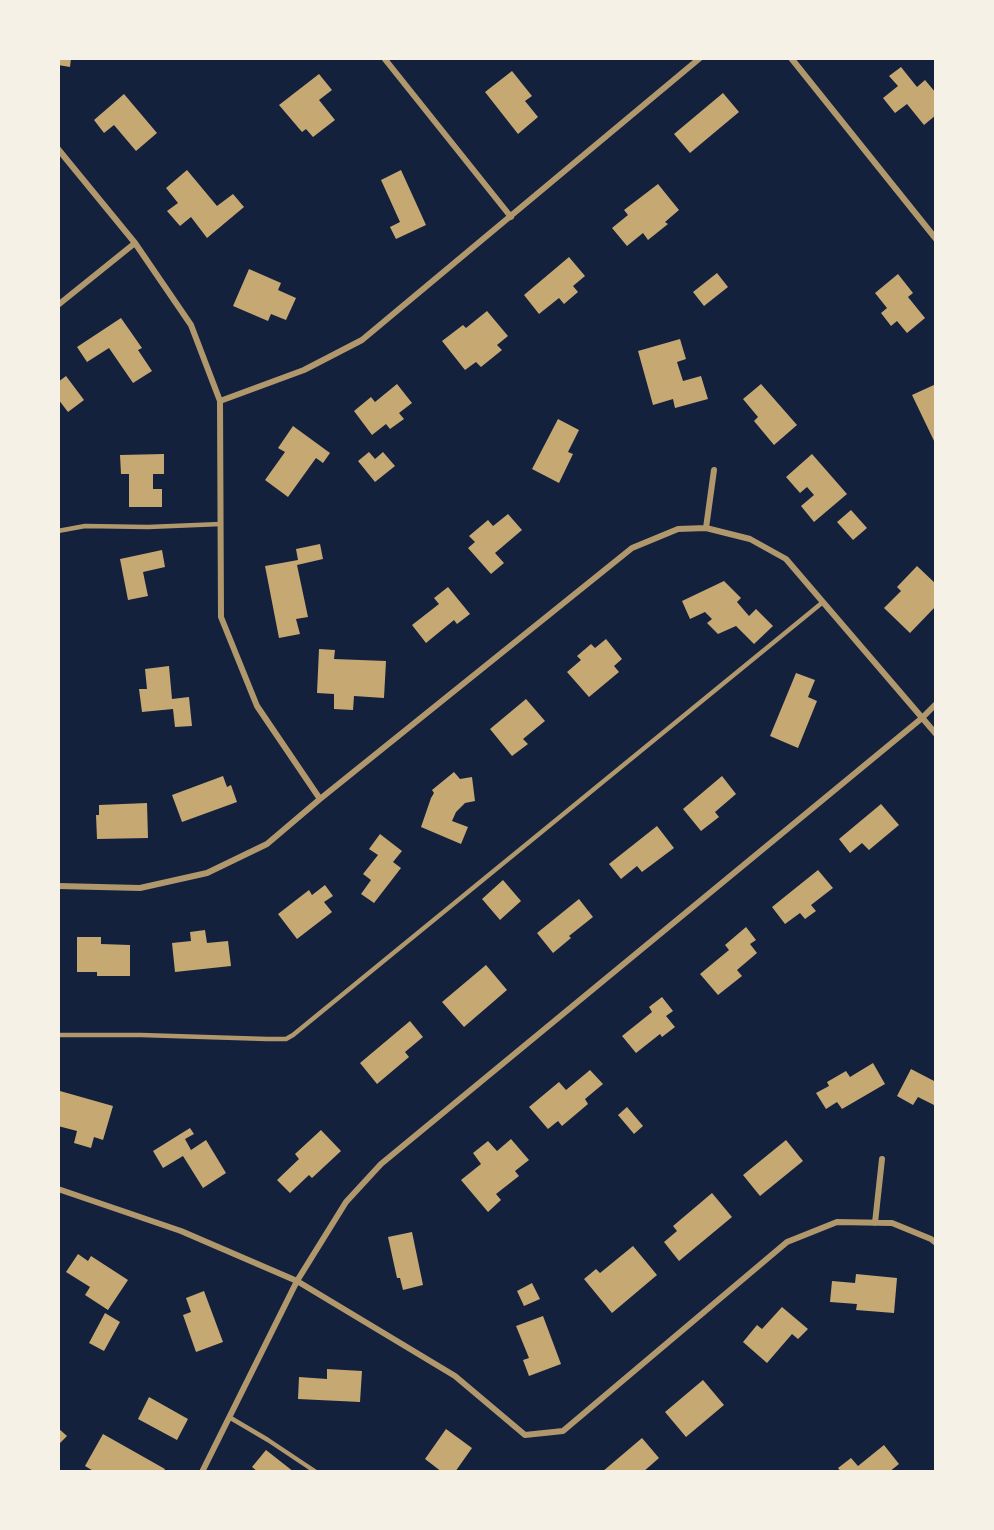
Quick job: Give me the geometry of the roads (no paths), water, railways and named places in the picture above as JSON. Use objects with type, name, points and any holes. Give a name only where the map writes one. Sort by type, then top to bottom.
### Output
[{"type":"street","points":[[384,58],[511,217]]},
{"type":"street","points":[[220,401],[304,370],[362,340],[700,58]]},
{"type":"street","points":[[791,58],[936,239]]},
{"type":"street","points":[[58,149],[135,243],[191,325],[220,401],[221,617],[257,706],[320,799]]},
{"type":"street","points":[[58,305],[135,243]]},
{"type":"street","points":[[705,528],[714,470]]},
{"type":"street","points":[[58,886],[140,888],[207,873],[267,844],[632,548],[678,529],[705,528],[750,539],[786,559],[936,734]]},
{"type":"street","points":[[202,1472],[297,1281],[345,1202],[381,1164],[922,718],[936,704]]},
{"type":"street","points":[[875,1223],[882,1159]]},
{"type":"street","points":[[58,1189],[181,1231],[297,1281],[455,1376],[525,1435],[563,1431],[787,1242],[837,1222],[892,1223],[936,1243]]},
{"type":"lane","points":[[58,531],[85,526],[148,527],[220,524]]},
{"type":"lane","points":[[58,1035],[286,1039],[823,602]]},
{"type":"lane","points":[[229,1417],[315,1472]]}]
